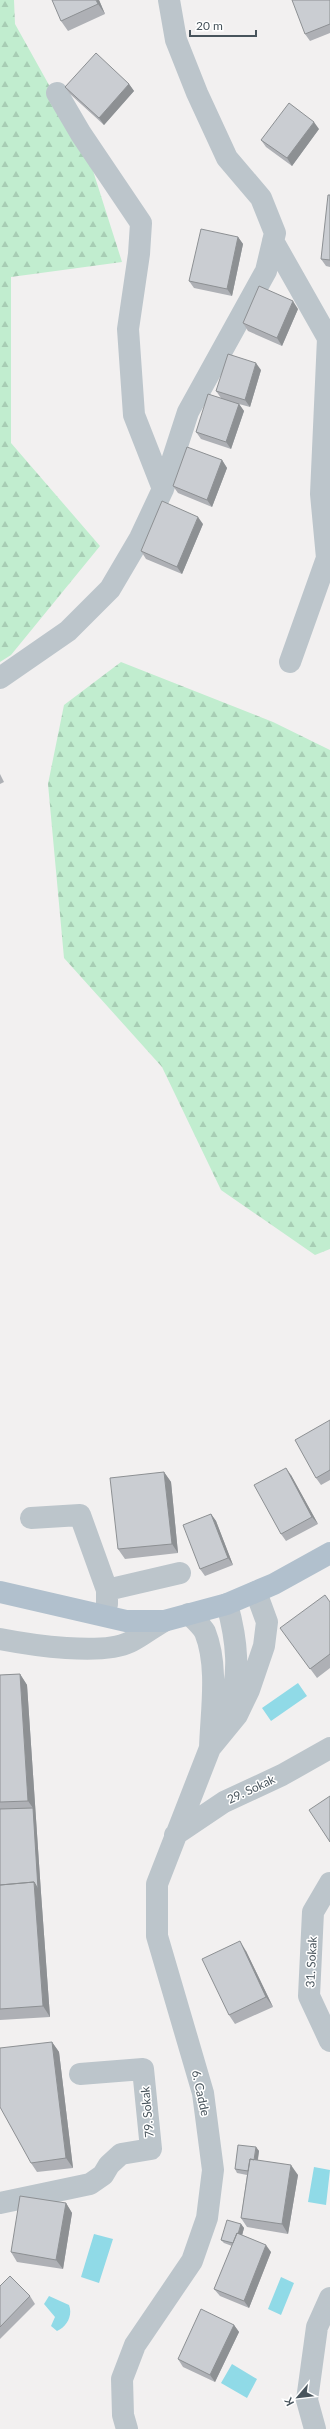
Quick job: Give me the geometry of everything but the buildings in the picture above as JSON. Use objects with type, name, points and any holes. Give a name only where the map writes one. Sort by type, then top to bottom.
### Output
[{"type":"main road","points":[[0,1592],[126,1621],[164,1621],[227,1604],[256,1592],[330,1553]]},
{"type":"street","points":[[0,678],[68,631],[110,589],[140,538],[163,489],[188,412],[266,271],[275,233],[261,198],[227,158],[197,93],[176,40],[169,0]]},
{"type":"street","points":[[57,92],[81,134],[141,223],[139,254],[128,329],[134,415],[163,489]]},
{"type":"street","points":[[273,241],[328,338],[321,494],[327,558],[290,662]]},
{"type":"street","points":[[31,1518],[80,1516],[107,1590],[107,1617]]},
{"type":"street","points":[[107,1590],[180,1573]]},
{"type":"street","points":[[210,1748],[236,1715],[249,1690],[264,1646],[267,1622],[256,1592]]},
{"type":"street","points":[[210,1748],[229,1710],[235,1688],[236,1671],[234,1631],[227,1604]]},
{"type":"street","points":[[189,1614],[204,1631],[210,1648],[212,1684],[210,1748]]},
{"type":"street","points":[[0,1639],[56,1647],[107,1648],[129,1642],[164,1621]]},
{"type":"street","name":"6. Cadde","points":[[127,2429],[123,2415],[122,2379],[135,2345],[192,2261],[207,2218],[213,2170],[203,2093],[157,1936],[158,1884],[175,1835],[210,1748]]},
{"type":"street","name":"29. Sokak","points":[[175,1835],[224,1802],[282,1775],[330,1748]]},
{"type":"street","name":"31. Sokak","points":[[330,1883],[314,1912],[309,1996],[330,2041]]},
{"type":"street","name":"79. Sokak","points":[[0,2203],[90,2184],[103,2175],[109,2165],[121,2154],[150,2149],[143,2069],[80,2074]]},
{"type":"street","points":[[315,2429],[307,2400],[317,2327],[330,2298]]},
{"type":"green space","points":[[0,0],[14,0],[15,24],[88,155],[122,262],[11,277],[11,443],[100,546],[11,655],[0,662]]},
{"type":"green space","points":[[121,662],[273,722],[330,750],[330,1249],[315,1255],[221,1190],[162,1067],[64,958],[48,784],[64,705]]},
{"type":"water","points":[[298,1683],[307,1696],[271,1721],[262,1708]]},
{"type":"water","points":[[314,2167],[330,2170],[326,2205],[308,2202]]},
{"type":"water","points":[[94,2234],[113,2239],[99,2283],[81,2277]]},
{"type":"water","points":[[281,2277],[294,2283],[281,2315],[268,2309]]},
{"type":"water","points":[[49,2296],[69,2305],[70,2309],[70,2317],[66,2324],[57,2331],[51,2326],[55,2317],[44,2304]]},
{"type":"water","points":[[232,2364],[257,2379],[247,2398],[221,2383]]}]
